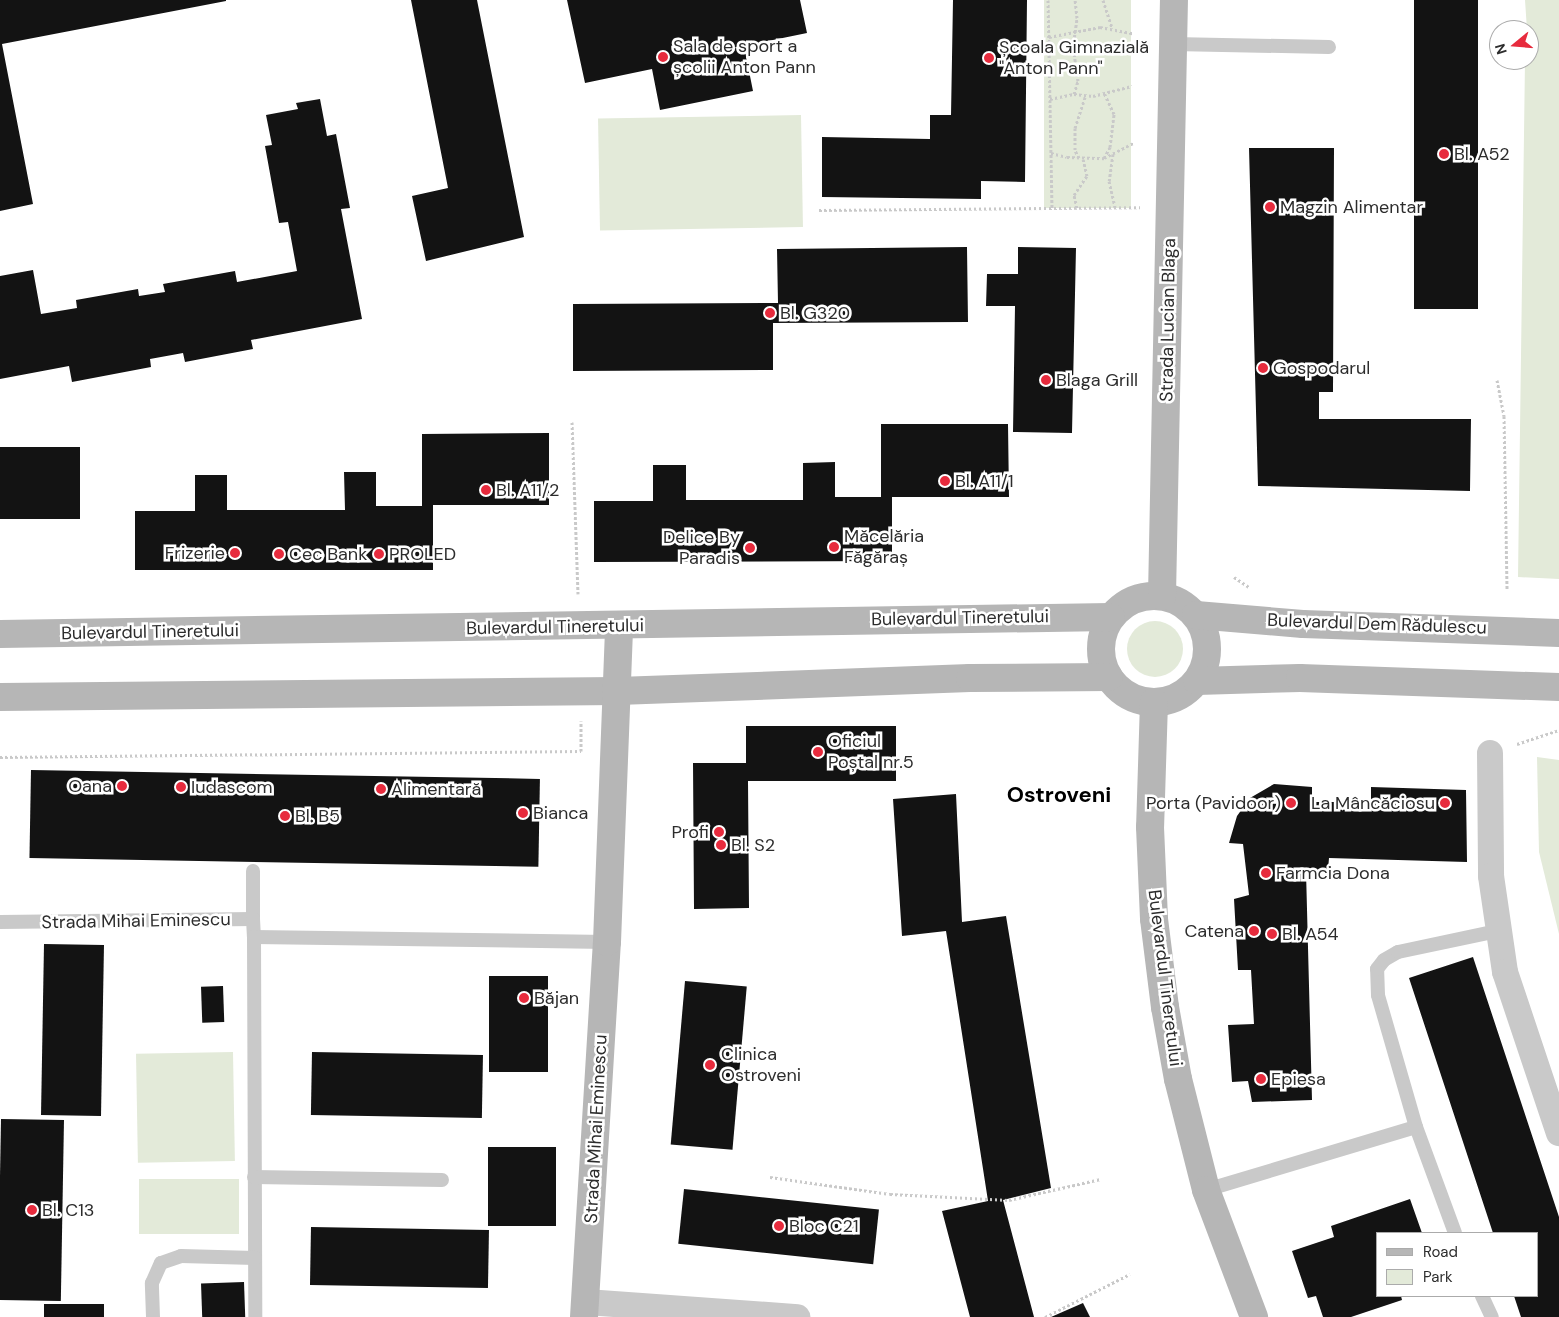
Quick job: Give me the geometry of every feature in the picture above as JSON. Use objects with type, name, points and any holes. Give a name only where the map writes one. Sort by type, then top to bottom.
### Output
[{"type":"main road","name":"Strada Lucian Blaga","points":[[1162,596],[1174,0]]},
{"type":"main road","points":[[1162,596],[1185,605],[1196,614],[1206,638],[1208,651],[1197,681],[1178,697],[1154,702],[1125,694],[1109,678],[1101,650],[1103,632],[1111,617],[1136,598],[1162,596]]},
{"type":"main road","name":"Bulevardul Dem Rădulescu","points":[[1196,614],[1303,624],[1559,633]]},
{"type":"main road","name":"Bulevardul Tineretului","points":[[0,634],[580,627],[1111,617]]},
{"type":"main road","name":"Strada Mihai Eminescu","points":[[585,1310],[607,942],[619,626]]},
{"type":"main road","points":[[0,696],[580,691],[979,678],[1109,678]]},
{"type":"main road","points":[[1197,681],[1300,678],[1559,687]]},
{"type":"main road","name":"Bulevardul Tineretului","points":[[1154,702],[1150,826],[1154,919],[1178,1078],[1206,1190],[1254,1317]]},
{"type":"street","points":[[1490,752],[1491,876],[1505,972],[1559,1133]]},
{"type":"street","points":[[585,1310],[797,1317]]},
{"type":"lane","points":[[1173,44],[1329,47]]},
{"type":"lane","points":[[253,871],[254,919]]},
{"type":"lane","name":"Strada Mihai Eminescu","points":[[0,922],[254,919],[255,1317]]},
{"type":"lane","points":[[1455,1232],[1416,1127],[1378,995],[1377,969],[1384,960],[1398,952],[1498,931]]},
{"type":"lane","name":"Strada Mihai Eminescu","points":[[254,937],[607,942]]},
{"type":"lane","points":[[1206,1190],[1416,1127]]},
{"type":"lane","points":[[254,1177],[442,1180]]},
{"type":"lane","points":[[153,1317],[152,1283],[161,1263],[180,1256],[255,1258]]},
{"type":"lane","points":[[1482,1297],[1492,1317]]},
{"type":"path","points":[[1048,0],[1052,208]]},
{"type":"path","points":[[1074,94],[1078,81],[1073,31],[1077,18],[1075,0]]},
{"type":"path","points":[[1103,0],[1113,29]]},
{"type":"path","points":[[1049,38],[1073,31],[1113,29],[1132,33]]},
{"type":"path","points":[[1050,99],[1074,94],[1085,97],[1132,86]]},
{"type":"path","points":[[1104,93],[1110,99],[1114,114],[1110,147],[1104,158]]},
{"type":"path","points":[[1077,208],[1074,195],[1087,176],[1081,158],[1075,150],[1075,128],[1085,97]]},
{"type":"path","points":[[1051,153],[1081,158],[1104,158],[1133,143]]},
{"type":"path","points":[[1113,154],[1109,180],[1115,207]]},
{"type":"path","points":[[819,210],[1170,207]]},
{"type":"path","points":[[1497,380],[1504,416],[1507,590]]},
{"type":"path","points":[[572,422],[580,627]]},
{"type":"path","points":[[0,757],[581,752],[580,691]]},
{"type":"path","points":[[1490,752],[1559,730]]},
{"type":"path","points":[[770,1178],[890,1194],[1009,1200],[1101,1179]]},
{"type":"path","points":[[1045,1317],[1130,1274]]},
{"type":"green space","points":[[1044,0],[1131,0],[1131,208],[1044,208]]},
{"type":"green space","points":[[1525,0],[1559,0],[1559,579],[1518,577],[1525,70],[1539,70],[1539,20],[1526,20]]},
{"type":"green space","points":[[801,115],[803,227],[600,231],[598,119]]},
{"type":"green space","points":[[1149,621],[1161,621],[1171,625],[1179,633],[1183,649],[1179,665],[1171,673],[1161,677],[1149,677],[1139,673],[1131,665],[1127,655],[1127,643],[1131,633],[1139,625]]},
{"type":"green space","points":[[1537,757],[1559,760],[1559,934],[1539,852]]},
{"type":"green space","points":[[233,1052],[235,1161],[138,1163],[136,1054]]},
{"type":"green space","points":[[139,1179],[239,1179],[239,1234],[139,1234]]},
{"type":"building","points":[[0,0],[226,1],[2,44],[33,204],[0,211]]},
{"type":"building","points":[[411,0],[477,0],[524,237],[426,261],[412,196],[448,188]]},
{"type":"building","name":"Sala de sport a școlii Anton Pann","points":[[567,0],[800,0],[807,33],[744,46],[753,91],[660,110],[652,69],[585,83]]},
{"type":"building","name":"Școala Gimnazială \"Anton Pann\"","points":[[953,0],[1027,0],[1025,182],[981,181],[981,199],[822,197],[822,137],[930,139],[930,115],[951,115]]},
{"type":"building","name":"Bl. A52","points":[[1414,0],[1478,0],[1478,309],[1414,309]]},
{"type":"building","points":[[320,99],[327,136],[336,134],[350,208],[341,209],[362,319],[251,340],[253,349],[185,362],[183,353],[150,359],[151,367],[72,382],[69,366],[0,379],[0,276],[33,270],[41,314],[77,308],[76,300],[138,289],[139,296],[165,292],[163,284],[235,271],[237,282],[297,271],[288,222],[279,223],[265,146],[272,145],[266,115],[298,109],[296,103]]},
{"type":"building","points":[[1249,148],[1334,148],[1333,392],[1319,392],[1319,419],[1471,419],[1470,491],[1258,486]]},
{"type":"building","name":"Bl. G320","points":[[967,247],[968,322],[773,323],[773,370],[573,371],[573,304],[778,303],[777,249]]},
{"type":"building","points":[[1018,247],[1076,248],[1072,433],[1013,432],[1015,306],[986,306],[987,274],[1018,274]]},
{"type":"building","name":"Bl. A11/1","points":[[881,424],[1008,424],[1009,497],[892,497],[892,561],[594,562],[594,501],[653,501],[653,465],[686,465],[686,500],[803,500],[803,463],[835,462],[835,497],[881,497]]},
{"type":"building","name":"Bl. A11/2","points":[[549,433],[549,505],[433,505],[433,570],[135,570],[135,511],[195,511],[195,475],[227,475],[227,510],[345,510],[344,472],[376,472],[376,506],[422,506],[422,434]]},
{"type":"building","points":[[0,447],[80,447],[80,519],[0,519]]},
{"type":"building","name":"Bl. S2","points":[[746,726],[896,726],[896,781],[748,781],[749,908],[694,909],[693,763],[746,763]]},
{"type":"building","name":"Bl. B5","points":[[31,770],[540,779],[538,867],[29,858]]},
{"type":"building","name":"Bl. A54","points":[[1274,784],[1312,787],[1312,802],[1371,802],[1371,787],[1466,790],[1467,862],[1329,858],[1328,870],[1306,871],[1312,1100],[1252,1102],[1248,1081],[1232,1082],[1228,1025],[1254,1024],[1251,970],[1238,970],[1234,899],[1249,895],[1243,844],[1229,843],[1237,816],[1250,798]]},
{"type":"building","points":[[956,794],[962,922],[1006,916],[1051,1188],[1003,1200],[1034,1317],[970,1317],[942,1211],[988,1201],[946,931],[902,936],[893,799]]},
{"type":"building","points":[[44,944],[104,945],[101,1116],[41,1115]]},
{"type":"building","points":[[1473,957],[1559,1217],[1559,1317],[1521,1317],[1514,1297],[1539,1297],[1539,1232],[1493,1232],[1409,978]]},
{"type":"building","points":[[489,976],[548,976],[548,1072],[489,1072]]},
{"type":"building","name":"Clinica Ostroveni","points":[[685,981],[747,986],[732,1150],[671,1144]]},
{"type":"building","points":[[223,986],[224,1022],[202,1023],[201,987]]},
{"type":"building","points":[[312,1052],[483,1055],[482,1118],[311,1115]]},
{"type":"building","name":"Bl. C13","points":[[1,1119],[64,1120],[61,1301],[0,1300]]},
{"type":"building","points":[[488,1147],[556,1147],[556,1226],[488,1226]]},
{"type":"building","name":"Bloc C21","points":[[684,1189],[879,1209],[873,1264],[678,1244]]},
{"type":"building","points":[[1410,1199],[1422,1232],[1376,1232],[1376,1297],[1401,1297],[1402,1300],[1351,1317],[1323,1317],[1316,1296],[1308,1298],[1292,1251],[1334,1237],[1331,1226]]},
{"type":"building","points":[[311,1227],[489,1230],[488,1288],[310,1285]]},
{"type":"building","points":[[244,1282],[245,1317],[202,1317],[201,1284]]},
{"type":"building","points":[[1083,1303],[1090,1317],[1051,1317]]},
{"type":"building","points":[[44,1304],[104,1304],[104,1317],[44,1317]]},
{"type":"place","name":"Sala de sport a școlii Anton Pann","points":[[663,57]]},
{"type":"place","name":"Școala Gimnazială \"Anton Pann\"","points":[[989,58]]},
{"type":"place","name":"Bl. A52","points":[[1444,154]]},
{"type":"place","name":"Magzin Alimentar","points":[[1270,207]]},
{"type":"place","name":"Bl. G320","points":[[770,313]]},
{"type":"place","name":"Gospodarul","points":[[1263,368]]},
{"type":"place","name":"Blaga Grill","points":[[1046,380]]},
{"type":"place","name":"Bl. A11/1","points":[[945,481]]},
{"type":"place","name":"Bl. A11/2","points":[[486,490]]},
{"type":"place","name":"Măcelăria Făgăraș","points":[[834,547]]},
{"type":"place","name":"Delice By Paradis","points":[[750,548]]},
{"type":"place","name":"Frizerie","points":[[235,553]]},
{"type":"place","name":"Cec Bank","points":[[279,554]]},
{"type":"place","name":"PROLED","points":[[379,554]]},
{"type":"place","name":"Oficiul Poștal nr.5","points":[[818,752]]},
{"type":"place","name":"Oana","points":[[122,786]]},
{"type":"place","name":"Iudascom","points":[[181,787]]},
{"type":"place","name":"Alimentară","points":[[381,789]]},
{"type":"place","name":"Porta (Pavidoor)","points":[[1291,803]]},
{"type":"place","name":"La Mâncăciosu","points":[[1445,803]]},
{"type":"place","name":"Bianca","points":[[523,813]]},
{"type":"place","name":"Bl. B5","points":[[285,816]]},
{"type":"place","name":"Profi","points":[[719,832]]},
{"type":"place","name":"Bl. S2","points":[[721,845]]},
{"type":"place","name":"Farmcia Dona","points":[[1266,873]]},
{"type":"place","name":"Catena","points":[[1254,931]]},
{"type":"place","name":"Bl. A54","points":[[1272,934]]},
{"type":"place","name":"Băjan","points":[[524,998]]},
{"type":"place","name":"Clinica Ostroveni","points":[[710,1065]]},
{"type":"place","name":"Epiesa","points":[[1261,1079]]},
{"type":"place","name":"Bl. C13","points":[[32,1210]]},
{"type":"place","name":"Bloc C21","points":[[779,1226]]},
{"type":"district","name":"Ostroveni","points":[[1059,795]]}]
